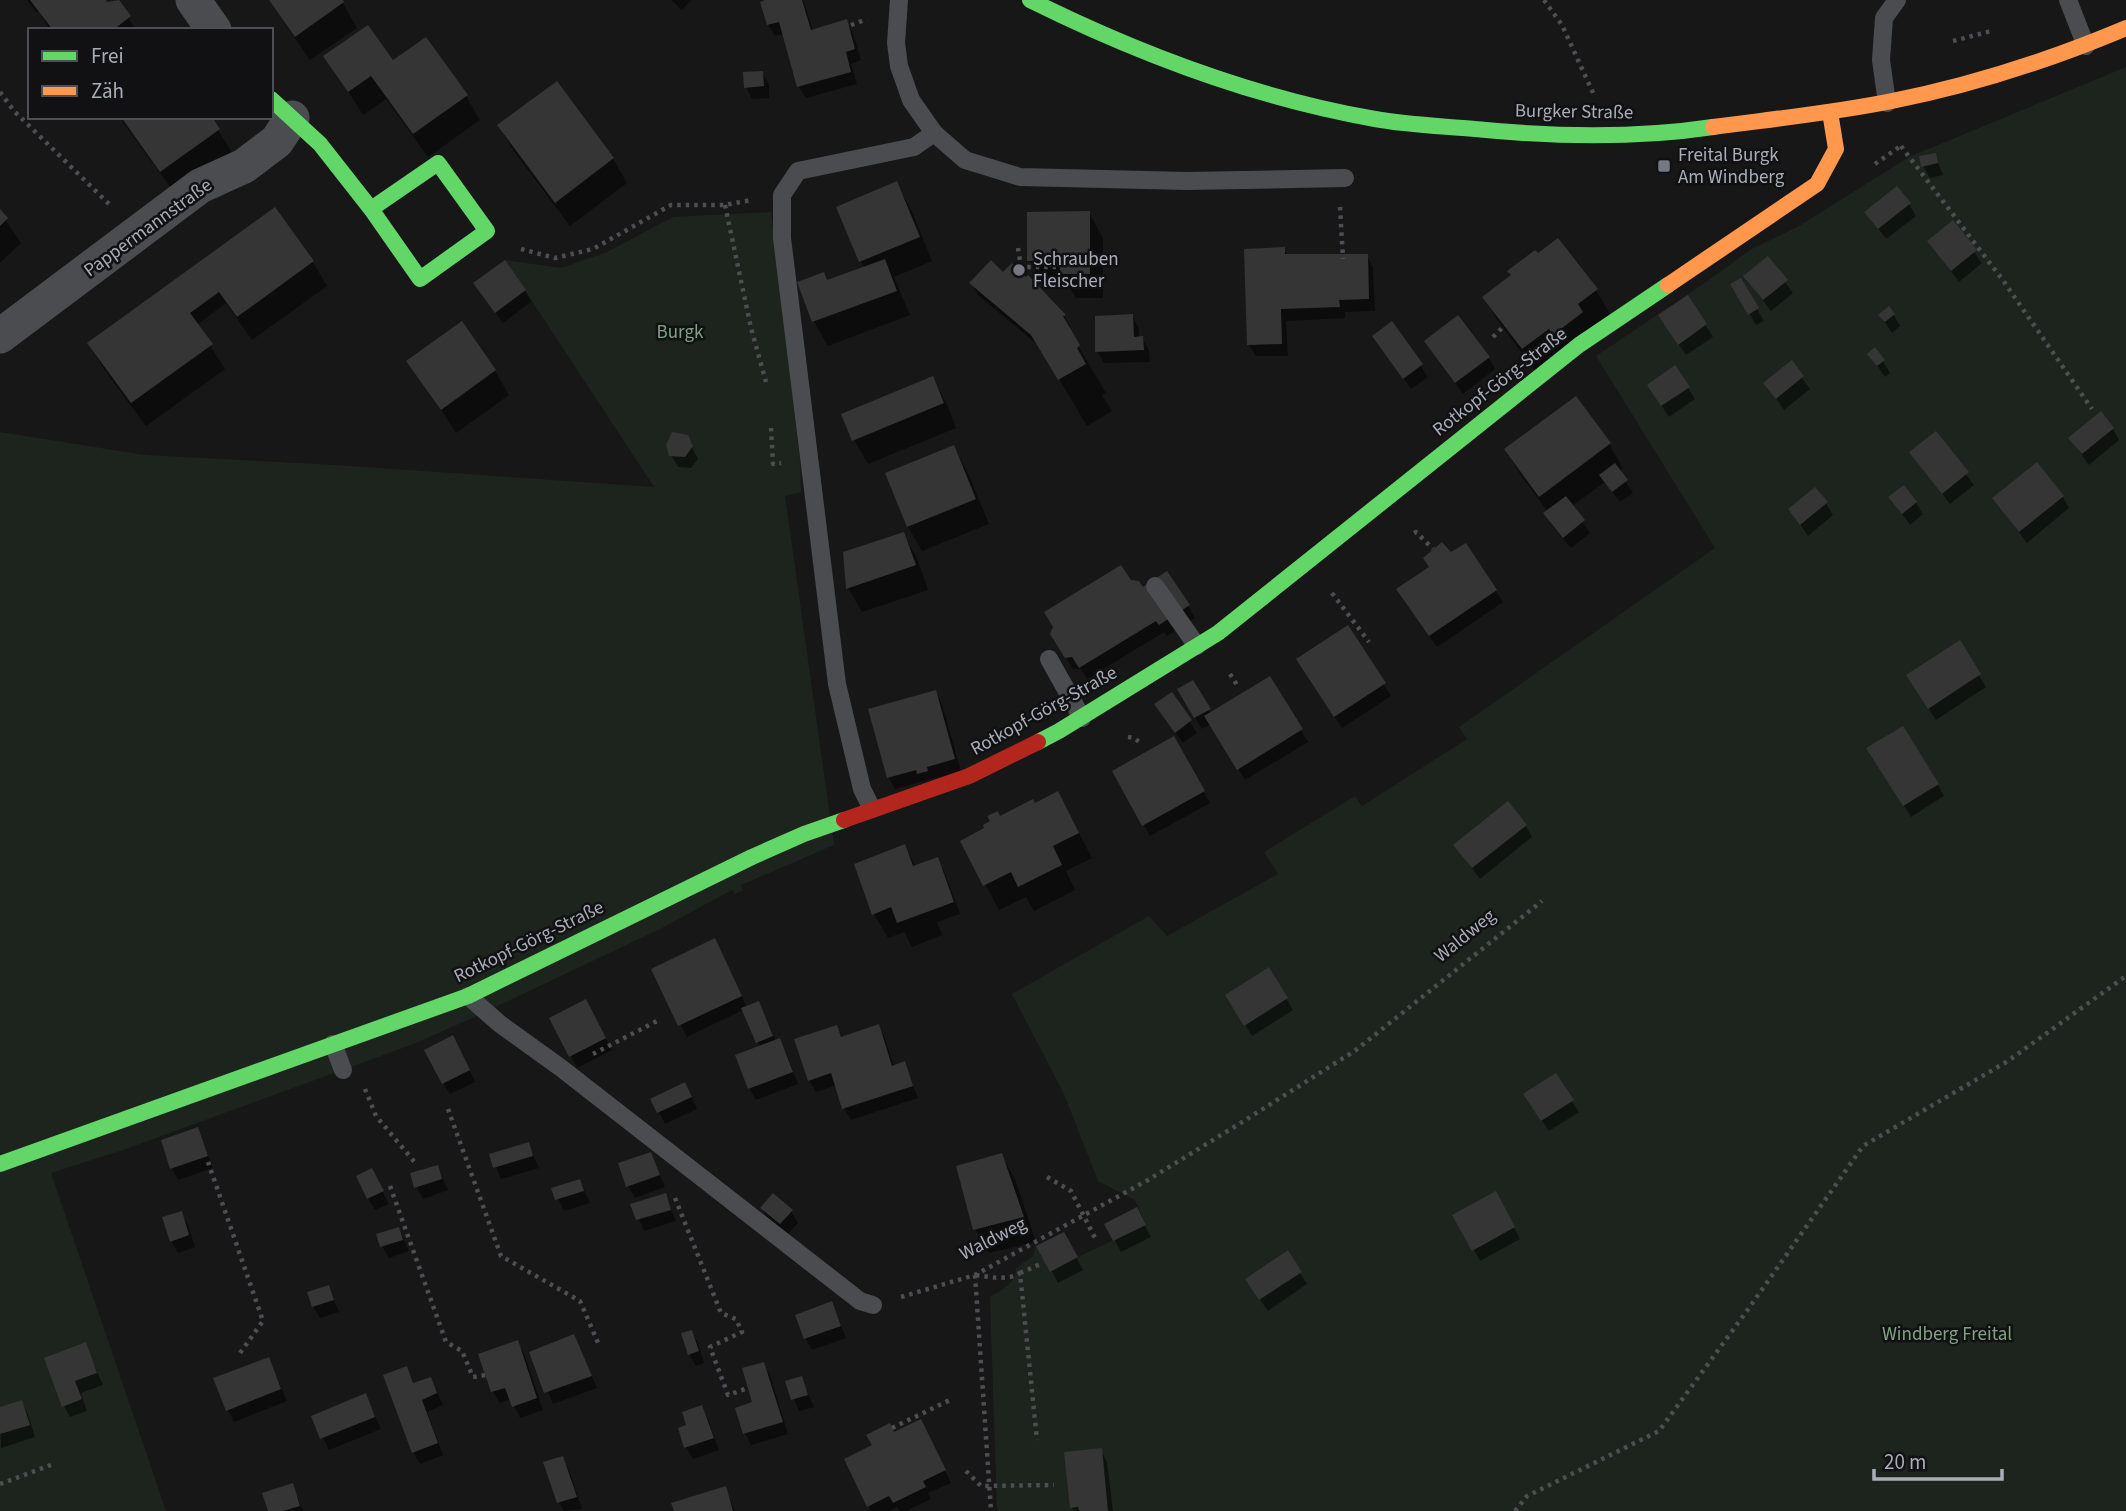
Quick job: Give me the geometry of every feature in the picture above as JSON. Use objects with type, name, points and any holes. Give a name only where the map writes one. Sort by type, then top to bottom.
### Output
[{"type":"street","points":[[193,0],[213,28]]},
{"type":"street","name":"Burgker Straße","points":[[1030,0],[1150,55],[1237,84],[1369,119],[1491,131],[1592,136],[1661,134],[1887,103],[2004,73],[2087,46],[2126,27]]},
{"type":"street","name":"Pappermannstraße","points":[[0,336],[200,186],[244,166],[277,141],[281,108]]},
{"type":"street","name":"Pappermannstraße","points":[[281,108],[320,144],[371,209],[420,279],[487,231]]},
{"type":"street","name":"Rotkopf-Görg-Straße","points":[[0,1164],[468,996],[752,857],[804,834],[969,776],[1082,718],[1218,633],[1580,345],[1816,184],[1836,149],[1830,112]]},
{"type":"street","points":[[371,209],[438,163],[487,231]]},
{"type":"lane","points":[[899,0],[896,43],[899,66],[911,100],[934,133],[965,160],[1020,177],[1187,181],[1345,178]]},
{"type":"lane","points":[[1887,103],[1881,60],[1884,18],[1897,0]]},
{"type":"lane","points":[[2068,0],[2087,46]]},
{"type":"lane","points":[[872,809],[862,789],[837,684],[782,238],[782,195],[799,171],[914,147],[934,133]]},
{"type":"lane","points":[[1155,586],[1197,646]]},
{"type":"lane","points":[[1049,659],[1082,718]]},
{"type":"lane","points":[[468,996],[500,1024],[561,1068],[860,1301],[873,1305]]},
{"type":"lane","points":[[333,1044],[343,1070]]},
{"type":"path","points":[[1544,0],[1562,25],[1598,104]]},
{"type":"path","points":[[851,25],[860,22]]},
{"type":"path","points":[[1952,41],[2003,27]]},
{"type":"path","points":[[0,92],[14,111],[137,233]]},
{"type":"path","points":[[1901,146],[2002,279],[2092,409]]},
{"type":"path","points":[[487,231],[509,246],[555,258],[593,249],[671,205],[725,205],[782,195]]},
{"type":"path","points":[[1340,198],[1343,258]]},
{"type":"path","points":[[725,205],[751,328],[770,395]]},
{"type":"path","points":[[1018,248],[1021,267],[1056,267]]},
{"type":"path","points":[[1493,337],[1504,326]]},
{"type":"path","points":[[771,422],[773,464],[800,461],[809,466]]},
{"type":"path","points":[[1405,539],[1416,532],[1433,549]]},
{"type":"path","points":[[1331,591],[1369,642]]},
{"type":"path","name":"Waldweg","points":[[873,1305],[975,1275],[1148,1180],[1356,1050],[1542,901]]},
{"type":"path","points":[[1515,1511],[1527,1496],[1659,1431],[1863,1146],[2008,1061],[2126,976]]},
{"type":"path","points":[[584,1059],[657,1021]]},
{"type":"path","points":[[362,1082],[376,1116],[416,1165]]},
{"type":"path","points":[[448,1109],[501,1256],[580,1301],[599,1345]]},
{"type":"path","points":[[208,1162],[263,1321],[240,1353]]},
{"type":"path","points":[[1047,1177],[1071,1191],[1096,1240]]},
{"type":"path","points":[[390,1186],[446,1342],[462,1351],[473,1377],[486,1374]]},
{"type":"path","points":[[670,1186],[721,1313],[736,1319],[742,1332],[709,1347],[728,1395],[748,1388]]},
{"type":"path","points":[[990,1511],[975,1275],[1002,1278],[1016,1276],[1041,1264]]},
{"type":"path","points":[[1020,1273],[1037,1440]]},
{"type":"path","points":[[892,1428],[950,1400]]},
{"type":"path","points":[[0,1484],[51,1465]]},
{"type":"path","points":[[966,1471],[981,1486],[1054,1485]]},
{"type":"green space","name":"Windberg Freital","points":[[2126,67],[2126,1511],[997,1511],[990,1297],[1011,1283],[1016,1268],[1033,1256],[1036,1246],[1064,1232],[1078,1257],[1146,1225],[1135,1200],[1098,1181],[1064,1094],[1012,994],[1149,916],[1167,936],[1278,874],[1264,852],[1355,796],[1362,806],[1467,739],[1459,727],[1715,548],[1596,356],[1750,250],[1799,226],[1909,157]]},
{"type":"green space","name":"Burgk","points":[[771,212],[800,461],[801,492],[785,496],[834,845],[741,885],[743,890],[735,894],[733,890],[730,891],[660,929],[411,1045],[123,1150],[51,1173],[166,1511],[0,1511],[0,432],[145,455],[654,487],[505,260],[561,268],[607,252],[673,217]]},
{"type":"building","points":[[30,0],[119,0],[131,16],[116,28],[51,28]]},
{"type":"building","points":[[269,0],[343,0],[344,2],[295,37]]},
{"type":"building","points":[[802,0],[811,30],[847,19],[855,49],[846,52],[851,72],[797,87],[779,22],[767,25],[760,2]]},
{"type":"building","points":[[368,25],[393,60],[426,37],[468,95],[413,134],[371,76],[348,92],[323,56]]},
{"type":"building","points":[[763,71],[764,86],[744,88],[743,72]]},
{"type":"building","points":[[557,81],[614,158],[555,203],[497,125]]},
{"type":"building","points":[[122,119],[213,119],[220,129],[160,172]]},
{"type":"building","points":[[1936,153],[1938,163],[1921,167],[1919,156]]},
{"type":"building","points":[[897,181],[920,237],[859,262],[836,207]]},
{"type":"building","points":[[1897,186],[1911,203],[1878,229],[1864,212]]},
{"type":"building","points":[[275,207],[314,261],[237,317],[219,292],[190,313],[213,344],[131,403],[87,343]]},
{"type":"building","points":[[0,209],[8,218],[0,226]]},
{"type":"building","points":[[1090,211],[1090,274],[1060,274],[1060,261],[1027,261],[1027,212]]},
{"type":"building","points":[[1953,220],[1977,250],[1951,271],[1927,241]]},
{"type":"building","points":[[1558,238],[1598,289],[1578,304],[1583,312],[1553,335],[1549,329],[1522,349],[1482,297],[1511,275],[1507,271],[1535,250],[1538,253]]},
{"type":"building","points":[[1285,247],[1285,254],[1368,254],[1369,299],[1339,300],[1340,307],[1281,309],[1282,344],[1247,345],[1244,249]]},
{"type":"building","points":[[1768,256],[1788,280],[1763,300],[1743,276]]},
{"type":"building","points":[[885,259],[897,291],[812,322],[797,282],[824,272],[827,280]]},
{"type":"building","points":[[505,260],[526,290],[495,313],[473,283]]},
{"type":"building","points":[[991,260],[1003,272],[1012,263],[1026,277],[1028,275],[1066,315],[1063,316],[1080,345],[1077,348],[1086,364],[1058,380],[1031,335],[969,283]]},
{"type":"building","points":[[1741,278],[1759,308],[1748,315],[1730,284]]},
{"type":"building","points":[[1688,295],[1707,324],[1678,345],[1658,315]]},
{"type":"building","points":[[1889,306],[1895,314],[1885,322],[1878,315]]},
{"type":"building","points":[[1133,314],[1134,337],[1143,336],[1144,350],[1095,352],[1095,316]]},
{"type":"building","points":[[1458,315],[1490,357],[1455,383],[1424,341]]},
{"type":"building","points":[[462,321],[496,370],[441,410],[406,361]]},
{"type":"building","points":[[1392,321],[1423,364],[1403,379],[1372,336]]},
{"type":"building","points":[[1875,347],[1885,360],[1877,366],[1867,354]]},
{"type":"building","points":[[1792,360],[1804,376],[1776,399],[1763,383]]},
{"type":"building","points":[[1675,365],[1690,387],[1661,406],[1647,385]]},
{"type":"building","points":[[933,376],[944,403],[852,441],[841,414]]},
{"type":"building","points":[[1576,396],[1611,443],[1539,497],[1504,449]]},
{"type":"building","points":[[2101,411],[2114,428],[2082,454],[2068,438]]},
{"type":"building","points":[[1936,431],[1969,472],[1942,494],[1909,452]]},
{"type":"building","points":[[672,432],[688,435],[693,446],[685,457],[669,456],[666,445]]},
{"type":"building","points":[[954,445],[976,499],[907,527],[885,473]]},
{"type":"building","points":[[2037,462],[2064,496],[2019,532],[1992,498]]},
{"type":"building","points":[[1615,463],[1628,480],[1612,492],[1599,475]]},
{"type":"building","points":[[1904,485],[1917,502],[1902,514],[1888,497]]},
{"type":"building","points":[[1815,487],[1828,502],[1800,525],[1788,509]]},
{"type":"building","points":[[1566,496],[1585,520],[1563,538],[1543,513]]},
{"type":"building","points":[[904,532],[916,565],[846,589],[843,552]]},
{"type":"building","points":[[1442,542],[1451,552],[1466,543],[1497,590],[1429,636],[1396,589],[1429,567],[1423,558]]},
{"type":"building","points":[[1121,565],[1131,580],[1139,581],[1143,587],[1167,571],[1190,605],[1159,625],[1156,621],[1079,668],[1072,657],[1065,658],[1050,634],[1053,627],[1044,612]]},
{"type":"building","points":[[1348,625],[1386,683],[1334,717],[1296,659]]},
{"type":"building","points":[[1960,640],[1981,674],[1928,709],[1906,675]]},
{"type":"building","points":[[1270,676],[1303,729],[1237,770],[1204,716]]},
{"type":"building","points":[[1193,680],[1211,709],[1194,718],[1177,689]]},
{"type":"building","points":[[936,690],[955,759],[927,767],[928,771],[917,774],[916,770],[887,778],[868,709]]},
{"type":"building","points":[[1172,692],[1192,720],[1175,733],[1154,704]]},
{"type":"building","points":[[1903,726],[1939,784],[1903,806],[1866,748]]},
{"type":"building","points":[[1174,736],[1205,791],[1142,826],[1112,771]]},
{"type":"building","points":[[1058,791],[1079,833],[1053,846],[1062,865],[1018,887],[1011,872],[983,886],[960,841],[984,828],[983,825],[990,821],[987,816],[998,811],[1000,816],[1033,799],[1035,803]]},
{"type":"building","points":[[1508,801],[1527,825],[1472,868],[1453,845]]},
{"type":"building","points":[[905,844],[913,866],[938,857],[954,902],[897,923],[891,907],[872,915],[854,864]]},
{"type":"building","points":[[715,938],[742,996],[678,1026],[651,969]]},
{"type":"building","points":[[1269,967],[1288,998],[1244,1026],[1225,995]]},
{"type":"building","points":[[586,999],[606,1038],[569,1057],[549,1018]]},
{"type":"building","points":[[759,1001],[773,1036],[756,1043],[741,1008]]},
{"type":"building","points":[[879,1024],[892,1066],[905,1061],[913,1086],[842,1109],[831,1073],[808,1081],[794,1039],[837,1025],[841,1037]]},
{"type":"building","points":[[453,1035],[470,1070],[442,1084],[424,1050]]},
{"type":"building","points":[[780,1038],[793,1072],[748,1089],[735,1055]]},
{"type":"building","points":[[1556,1073],[1574,1100],[1541,1121],[1523,1094]]},
{"type":"building","points":[[685,1082],[692,1097],[657,1113],[650,1099]]},
{"type":"building","points":[[198,1127],[208,1156],[170,1169],[161,1140]]},
{"type":"building","points":[[529,1142],[533,1156],[493,1168],[489,1154]]},
{"type":"building","points":[[651,1152],[660,1175],[626,1187],[618,1163]]},
{"type":"building","points":[[1002,1153],[1024,1217],[973,1230],[956,1166]]},
{"type":"building","points":[[438,1165],[442,1179],[414,1188],[410,1173]]},
{"type":"building","points":[[372,1168],[384,1191],[367,1199],[356,1176]]},
{"type":"building","points":[[580,1179],[584,1191],[555,1200],[551,1188]]},
{"type":"building","points":[[1496,1191],[1515,1227],[1472,1251],[1452,1215]]},
{"type":"building","points":[[666,1193],[671,1210],[636,1220],[630,1204]]},
{"type":"building","points":[[773,1193],[793,1210],[780,1224],[760,1208]]},
{"type":"building","points":[[1137,1207],[1146,1225],[1113,1241],[1104,1224]]},
{"type":"building","points":[[182,1211],[189,1235],[170,1242],[162,1217]]},
{"type":"building","points":[[399,1227],[403,1240],[380,1247],[376,1234]]},
{"type":"building","points":[[1064,1232],[1078,1257],[1050,1272],[1036,1246]]},
{"type":"building","points":[[1288,1250],[1302,1272],[1259,1300],[1245,1279]]},
{"type":"building","points":[[329,1285],[334,1300],[312,1307],[307,1292]]},
{"type":"building","points":[[832,1301],[841,1326],[804,1339],[795,1315]]},
{"type":"building","points":[[692,1330],[699,1351],[688,1355],[681,1333]]},
{"type":"building","points":[[574,1334],[592,1376],[544,1393],[529,1352]]},
{"type":"building","points":[[518,1340],[537,1398],[512,1407],[505,1388],[491,1392],[478,1354]]},
{"type":"building","points":[[86,1342],[97,1373],[75,1381],[82,1399],[62,1407],[44,1358]]},
{"type":"building","points":[[269,1357],[281,1389],[226,1411],[213,1378]]},
{"type":"building","points":[[764,1362],[783,1422],[743,1434],[735,1408],[752,1402],[742,1368]]},
{"type":"building","points":[[407,1366],[413,1383],[431,1377],[437,1393],[422,1400],[438,1443],[412,1453],[383,1375]]},
{"type":"building","points":[[802,1376],[808,1395],[791,1400],[785,1381]]},
{"type":"building","points":[[366,1393],[375,1417],[320,1439],[311,1416]]},
{"type":"building","points":[[22,1400],[30,1425],[0,1434],[0,1407]]},
{"type":"building","points":[[702,1405],[714,1438],[684,1448],[678,1428],[686,1425],[682,1412]]},
{"type":"building","points":[[921,1419],[946,1470],[923,1481],[926,1487],[893,1503],[889,1496],[867,1507],[844,1459],[872,1445],[866,1435],[890,1423],[894,1432]]},
{"type":"building","points":[[1102,1448],[1108,1511],[1079,1511],[1078,1507],[1070,1508],[1064,1452]]},
{"type":"building","points":[[563,1456],[577,1497],[557,1503],[543,1462]]},
{"type":"building","points":[[293,1483],[300,1506],[283,1511],[268,1511],[262,1493]]},
{"type":"building","points":[[726,1486],[733,1511],[674,1511],[671,1503]]},
{"type":"traffic: fast","points":[[1030,0],[1071,20],[1198,72],[1286,99],[1375,119],[1564,135],[1653,134],[1713,127]]},
{"type":"traffic: fast","points":[[273,101],[320,144],[371,209]]},
{"type":"traffic: fast","points":[[438,163],[487,231],[420,279],[371,209],[438,163]]},
{"type":"traffic: fast","points":[[1038,742],[1218,633],[1579,345],[1668,285]]},
{"type":"traffic: fast","points":[[0,1164],[468,996],[752,857],[844,820]]},
{"type":"traffic: slow","points":[[1713,127],[1848,109],[1922,95],[2011,71],[2126,28]]},
{"type":"traffic: slow","points":[[1668,285],[1817,184],[1836,149],[1830,112]]},
{"type":"traffic: jam","points":[[844,820],[969,776],[1038,742]]},
{"type":"place","name":"Freital Burgk Am Windberg","points":[[1664,166]]},
{"type":"place","name":"Schrauben Fleischer","points":[[1019,270]]}]
